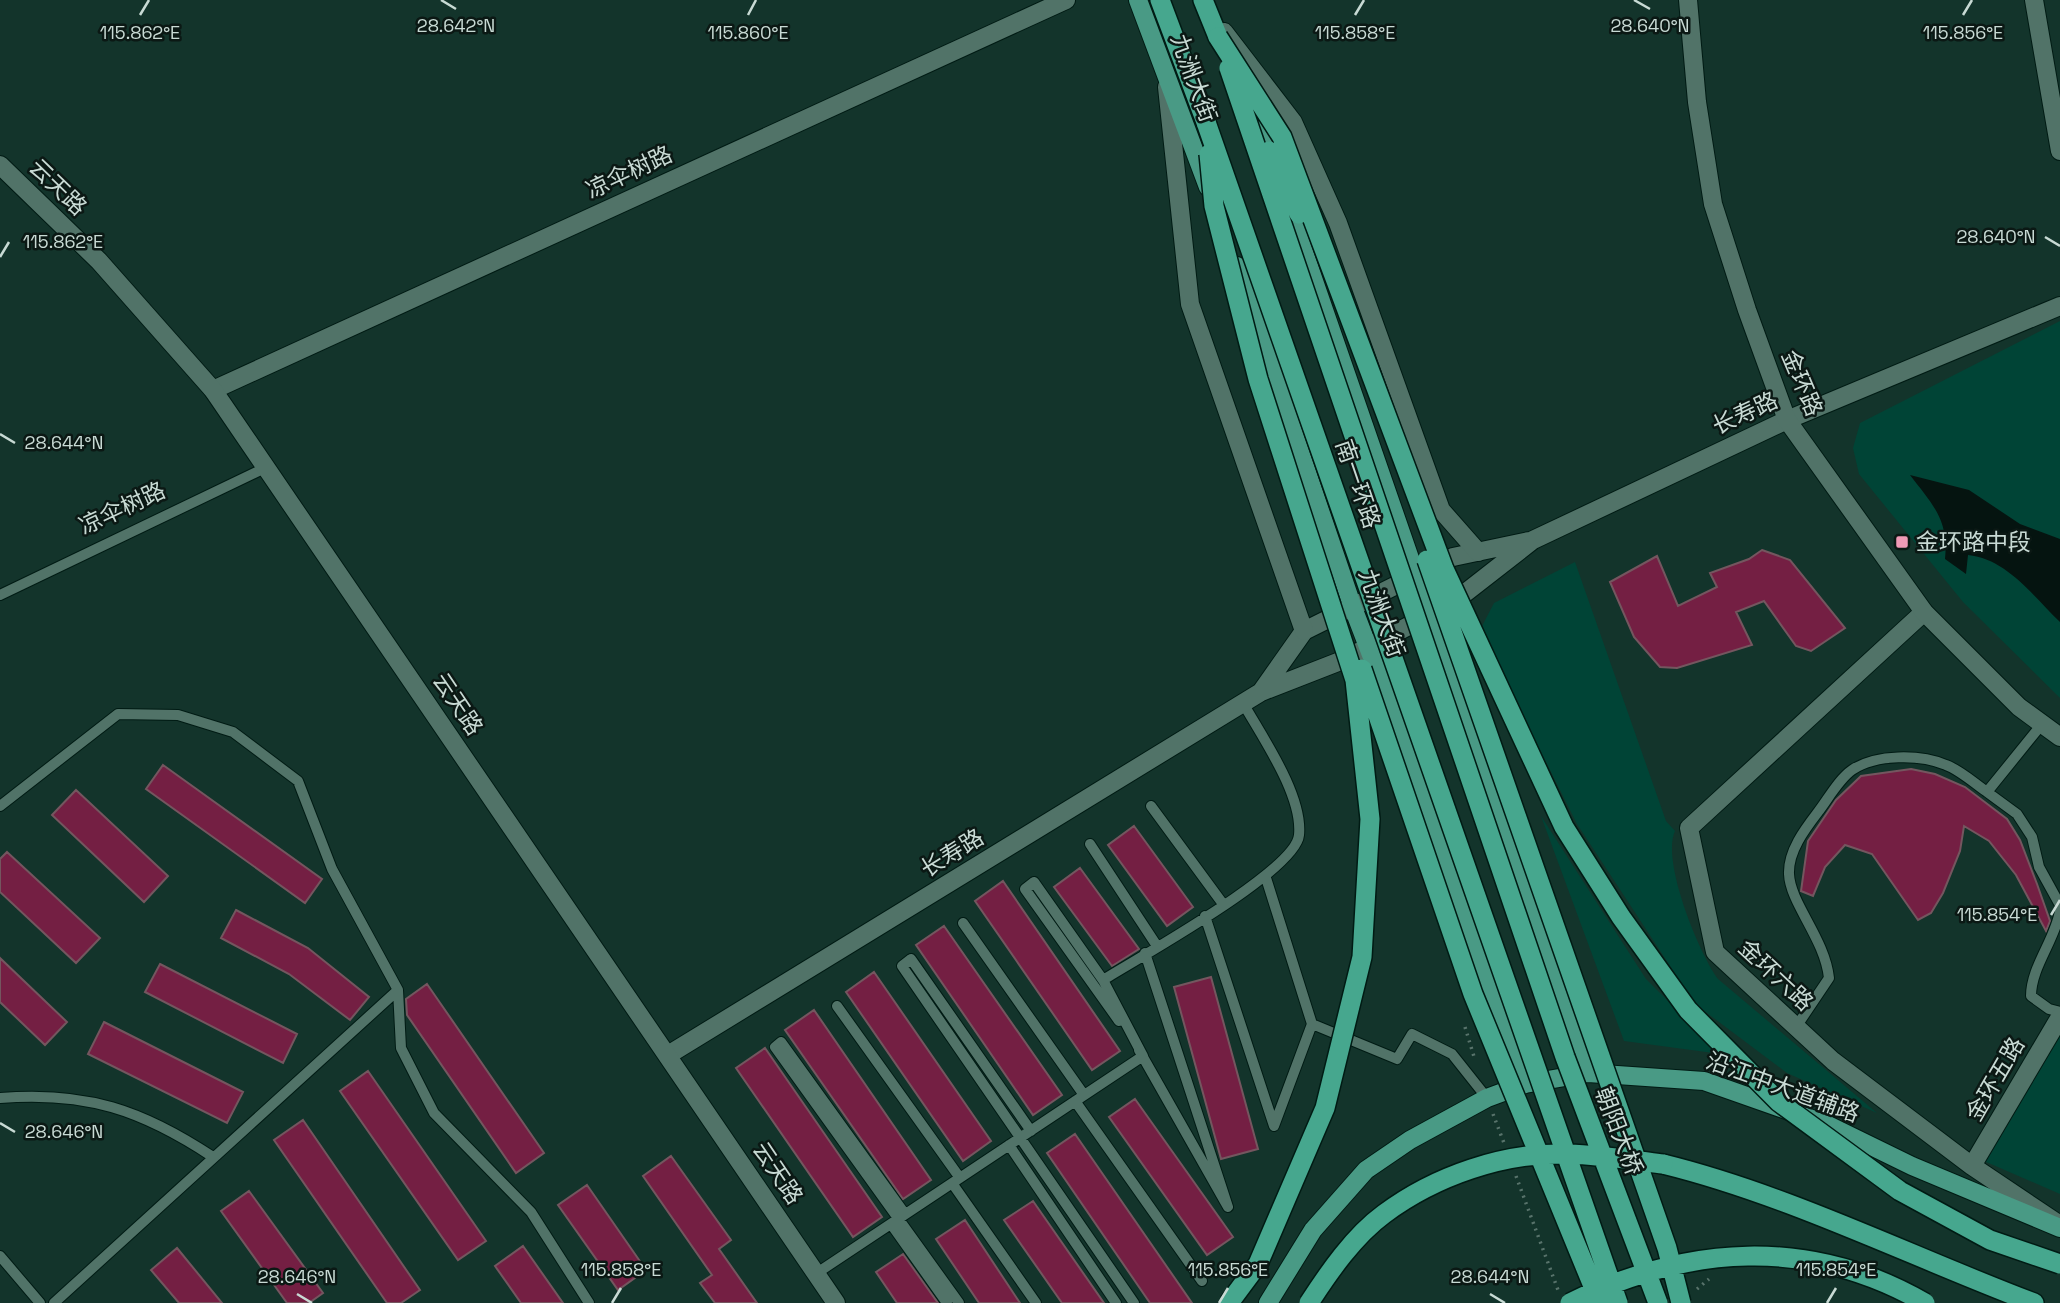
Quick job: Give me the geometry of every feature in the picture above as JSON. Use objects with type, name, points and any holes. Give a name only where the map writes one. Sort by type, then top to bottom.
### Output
[{"type":"highway","name":"南一环路","points":[[1160,0],[1207,125],[1618,1303]]},
{"type":"highway","name":"南一环路","points":[[1203,0],[1221,35],[1537,976]]},
{"type":"highway","points":[[1221,35],[1282,137],[1444,569],[1564,827],[1621,917],[1688,1010],[1779,1102],[1900,1191],[1990,1240],[2060,1272]]},
{"type":"highway","points":[[1207,125],[1214,206],[1258,379],[1355,680],[1370,820],[1362,957],[1325,1108],[1258,1264],[1229,1303]]},
{"type":"highway","points":[[1269,151],[1328,273],[1667,1248],[1688,1298]]},
{"type":"highway","points":[[1245,290],[1266,381],[1473,994],[1600,1303]]},
{"type":"highway","name":"朝阳大桥","points":[[1537,976],[1658,1303]]},
{"type":"highway","points":[[1309,1303],[1331,1269],[1382,1215],[1443,1179],[1506,1159],[1566,1154],[1663,1164],[1713,1176],[2034,1303]]},
{"type":"highway","points":[[1990,1240],[2060,1264]]},
{"type":"highway","points":[[1570,1303],[1592,1292],[1692,1259],[1756,1254],[1843,1265],[1925,1303]]},
{"type":"main road","name":"九洲大街","points":[[1138,0],[1245,290],[1352,605],[1525,1084]]},
{"type":"main road","name":"九洲大街","points":[[1212,0],[1221,35],[1269,151],[1417,572],[1465,722],[1588,1073]]},
{"type":"main road","name":"沿江中大道辅路","points":[[1268,1303],[1313,1230],[1366,1170],[1410,1140],[1488,1098],[1525,1084],[1588,1073],[1704,1081],[1826,1124],[1912,1166],[2060,1226]]},
{"type":"street","name":"凉伞树路","points":[[213,390],[1066,0]]},
{"type":"street","name":"金环路","points":[[1688,0],[1697,102],[1713,204],[1747,310],[1787,420],[1923,612],[2020,707],[2060,737]]},
{"type":"street","points":[[2034,0],[2060,151]]},
{"type":"street","points":[[1221,35],[1293,122],[1338,223],[1441,510],[1478,552]]},
{"type":"street","points":[[1165,70],[1190,304],[1304,631]]},
{"type":"street","name":"云天路","points":[[0,165],[99,261],[213,390],[836,1303]]},
{"type":"street","name":"长寿路","points":[[668,1055],[1261,692],[1311,674],[1451,604],[1533,540],[1787,420],[2060,306]]},
{"type":"street","name":"长寿路","points":[[1261,692],[1304,631],[1417,572],[1453,557],[1533,540]]},
{"type":"street","name":"金环六路","points":[[1923,612],[1689,828],[1715,952],[1833,1061],[1972,1166],[2060,1226]]},
{"type":"street","name":"金环五路","points":[[1972,1166],[2060,1014]]},
{"type":"lane","name":"凉伞树路","points":[[0,595],[267,467]]},
{"type":"lane","points":[[1102,980],[1266,878],[1295,848],[1299,836],[1297,810],[1274,759],[1242,703]]},
{"type":"lane","points":[[0,806],[118,715],[178,715],[233,732],[298,781],[332,869],[398,990],[401,1048],[434,1113],[531,1212],[589,1303]]},
{"type":"lane","points":[[1987,792],[2042,724]]},
{"type":"lane","points":[[1796,1027],[1821,995],[1829,978],[1825,952],[1789,878],[1789,865],[1813,819],[1851,771],[1878,759],[1908,758],[1947,765],[2017,814],[2032,837],[2039,867],[2060,905]]},
{"type":"lane","points":[[1151,806],[1223,904]]},
{"type":"lane","points":[[1090,844],[1157,946]]},
{"type":"lane","points":[[1205,916],[1274,1126],[1312,1024],[1266,878]]},
{"type":"lane","points":[[1143,1056],[1025,889],[1034,882],[1102,980],[1228,1207],[1145,953]]},
{"type":"lane","points":[[2060,911],[2052,942],[2031,984],[2031,996],[2060,1014]]},
{"type":"lane","points":[[964,923],[1202,1281]]},
{"type":"lane","points":[[1031,1131],[911,959],[902,966],[1134,1303]]},
{"type":"lane","points":[[54,1303],[398,990]]},
{"type":"lane","points":[[837,1006],[1036,1303]]},
{"type":"lane","points":[[1312,1024],[1397,1059],[1412,1034],[1452,1054],[1488,1098]]},
{"type":"lane","points":[[947,1303],[899,1219],[781,1042],[775,1047],[899,1219],[959,1303]]},
{"type":"lane","points":[[817,1273],[1143,1056]]},
{"type":"lane","points":[[0,1098],[46,1094],[98,1102],[174,1131],[213,1157]]},
{"type":"lane","points":[[1009,1145],[1116,1303]]},
{"type":"lane","points":[[0,1256],[40,1303]]},
{"type":"path","points":[[1688,1298],[1709,1279],[1719,1277]]},
{"type":"green space","points":[[2060,321],[2060,698],[1963,602],[1859,474],[1853,448],[1860,423]]},
{"type":"green space","points":[[1575,562],[1666,821],[1675,831],[1672,845],[1677,884],[1692,929],[1710,966],[1718,979],[1877,1113],[1787,1073],[1695,1004],[1577,824],[1480,630],[1494,603]]},
{"type":"green space","points":[[1541,816],[1646,979],[1721,1054],[1624,1041]]},
{"type":"green space","points":[[2060,1034],[2060,1194],[1984,1161]]},
{"type":"shaded area","points":[[1910,475],[1969,490],[2020,524],[2060,539],[2060,622],[2019,580],[1995,564],[1968,555],[1966,574],[1945,559],[1946,545],[1942,523],[1932,504]]},
{"type":"building","points":[[1762,550],[1790,560],[1845,628],[1811,651],[1796,646],[1764,601],[1736,612],[1752,645],[1677,668],[1660,667],[1634,637],[1610,582],[1657,556],[1678,606],[1717,587],[1710,573],[1749,559]]},
{"type":"building","points":[[163,765],[322,879],[305,903],[146,789]]},
{"type":"building","points":[[1911,769],[1935,774],[1965,787],[2007,819],[2020,840],[2050,921],[2046,931],[2016,875],[1989,841],[1964,826],[1960,851],[1943,893],[1931,913],[1918,920],[1872,854],[1845,845],[1825,867],[1813,896],[1801,891],[1808,841],[1836,800],[1861,776]]},
{"type":"building","points":[[76,790],[168,876],[144,902],[52,815]]},
{"type":"building","points":[[1134,826],[1193,907],[1167,926],[1108,845]]},
{"type":"building","points":[[7,852],[100,938],[76,963],[0,892],[0,859]]},
{"type":"building","points":[[1080,868],[1139,949],[1112,966],[1054,887]]},
{"type":"building","points":[[1003,881],[1120,1051],[1092,1070],[975,901]]},
{"type":"building","points":[[236,910],[308,948],[369,997],[350,1020],[289,974],[221,938]]},
{"type":"building","points":[[944,926],[1062,1095],[1033,1115],[916,945]]},
{"type":"building","points":[[0,958],[67,1022],[45,1045],[0,1002]]},
{"type":"building","points":[[160,964],[297,1034],[283,1063],[145,992]]},
{"type":"building","points":[[874,972],[991,1141],[963,1161],[846,992]]},
{"type":"building","points":[[1211,977],[1258,1149],[1221,1159],[1174,987]]},
{"type":"building","points":[[427,984],[544,1153],[516,1173],[407,1015],[406,999]]},
{"type":"building","points":[[814,1010],[931,1180],[903,1199],[785,1030]]},
{"type":"building","points":[[104,1022],[243,1092],[227,1123],[88,1054]]},
{"type":"building","points":[[765,1048],[882,1217],[853,1237],[736,1068]]},
{"type":"building","points":[[368,1071],[486,1241],[458,1260],[340,1091]]},
{"type":"building","points":[[1135,1099],[1233,1237],[1207,1255],[1109,1117]]},
{"type":"building","points":[[303,1120],[420,1290],[401,1303],[387,1303],[274,1140]]},
{"type":"building","points":[[1075,1134],[1192,1303],[1150,1303],[1047,1153]]},
{"type":"building","points":[[671,1156],[731,1240],[719,1249],[757,1303],[715,1303],[700,1283],[712,1275],[643,1176]]},
{"type":"building","points":[[587,1185],[646,1270],[618,1290],[558,1205]]},
{"type":"building","points":[[249,1191],[323,1293],[309,1303],[287,1303],[221,1211]]},
{"type":"building","points":[[1033,1201],[1104,1303],[1062,1303],[1004,1220]]},
{"type":"building","points":[[965,1220],[1020,1303],[979,1303],[936,1239]]},
{"type":"building","points":[[523,1246],[563,1303],[521,1303],[495,1266]]},
{"type":"building","points":[[177,1248],[222,1303],[179,1303],[151,1270]]},
{"type":"building","points":[[903,1254],[938,1303],[897,1303],[876,1272]]},
{"type":"place","name":"金环路中段","points":[[1902,542]]}]
